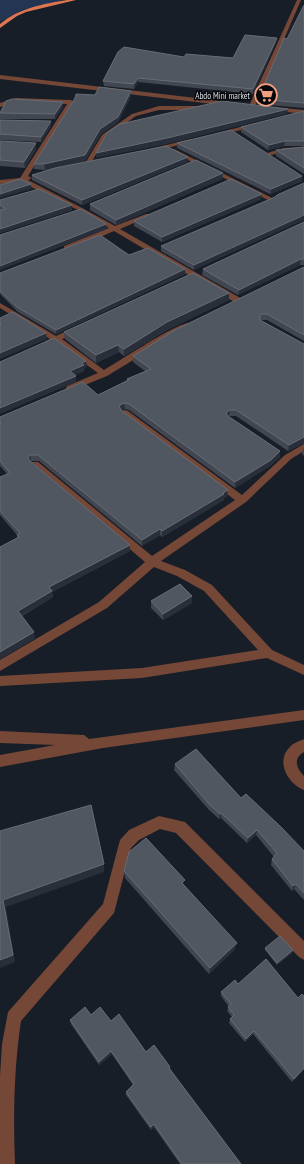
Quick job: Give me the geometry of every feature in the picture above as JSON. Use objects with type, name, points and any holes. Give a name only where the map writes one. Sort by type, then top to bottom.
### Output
[{"type":"highway","points":[[0,27],[11,18],[26,11],[74,0]]},
{"type":"street","points":[[252,106],[298,0]]},
{"type":"street","points":[[0,78],[238,105]]},
{"type":"street","points":[[0,105],[8,101],[16,100],[71,102],[56,123],[44,146],[22,180]]},
{"type":"street","points":[[89,162],[104,136],[134,115],[159,108],[203,108],[224,103]]},
{"type":"street","points":[[245,105],[260,107]]},
{"type":"street","points":[[268,108],[304,113]]},
{"type":"street","points":[[282,118],[304,113]]},
{"type":"street","points":[[48,123],[56,123]]},
{"type":"street","points":[[211,136],[235,133],[261,124]]},
{"type":"street","points":[[144,151],[196,140]]},
{"type":"street","points":[[36,146],[44,146]]},
{"type":"street","points":[[167,147],[233,179],[269,201],[279,196]]},
{"type":"street","points":[[273,158],[264,152],[304,149]]},
{"type":"street","points":[[82,164],[97,160]]},
{"type":"street","points":[[189,165],[196,162]]},
{"type":"street","points":[[0,182],[22,180],[35,176]]},
{"type":"street","points":[[218,185],[233,179]]},
{"type":"street","points":[[22,180],[156,249],[192,275],[239,301]]},
{"type":"street","points":[[30,192],[38,190],[38,188]]},
{"type":"street","points":[[63,250],[152,213]]},
{"type":"street","points":[[0,305],[56,339],[104,374]]},
{"type":"street","points":[[63,392],[104,374],[171,333],[198,320]]},
{"type":"street","points":[[35,348],[85,325]]},
{"type":"street","points":[[126,413],[242,500]]},
{"type":"street","points":[[0,666],[103,606],[152,562],[242,500],[284,455],[304,447]]},
{"type":"street","points":[[35,464],[152,562],[181,573],[208,588],[268,653],[303,667]]},
{"type":"street","points":[[0,681],[142,674],[268,653]]},
{"type":"street","points":[[0,761],[103,742],[304,715]]},
{"type":"street","points":[[0,736],[103,742]]},
{"type":"street","points":[[304,745],[294,751],[290,760],[292,773],[304,784]]},
{"type":"street","points":[[6,1164],[5,1136],[10,1044],[14,1018],[109,908],[125,845],[134,834],[159,822],[180,827],[304,952]]},
{"type":"shaded area","points":[[0,0],[64,0],[23,10],[0,22]]},
{"type":"building","points":[[304,5],[304,103],[258,99],[260,93],[269,91],[262,90],[284,38],[287,39]]},
{"type":"building","points":[[245,35],[277,38],[253,89],[138,78],[134,84],[103,81],[118,52],[124,47],[184,57],[186,54],[233,58]]},
{"type":"building","points":[[99,87],[131,91],[118,117],[100,129],[85,155],[44,164],[34,164],[75,98],[76,94],[95,95]]},
{"type":"building","points":[[12,99],[63,102],[55,114],[0,113],[6,101]]},
{"type":"building","points":[[222,101],[288,109],[167,138],[96,153],[107,133],[120,124]]},
{"type":"building","points":[[304,111],[304,141],[285,141],[269,145],[241,127]]},
{"type":"building","points":[[0,120],[51,121],[41,137],[0,134]]},
{"type":"building","points":[[231,130],[302,176],[271,189],[177,143]]},
{"type":"building","points":[[0,141],[36,143],[24,162],[0,160]]},
{"type":"building","points":[[166,146],[188,157],[82,200],[32,175],[55,168]]},
{"type":"building","points":[[304,147],[304,168],[276,150]]},
{"type":"building","points":[[196,160],[223,173],[116,220],[90,204]]},
{"type":"building","points":[[20,179],[31,184],[0,194],[0,185]]},
{"type":"building","points":[[231,179],[262,194],[162,237],[134,221]]},
{"type":"building","points":[[304,183],[304,215],[194,265],[161,246],[275,197]]},
{"type":"building","points":[[39,189],[72,205],[0,229],[0,210],[6,209],[0,205],[0,200]]},
{"type":"building","points":[[81,209],[106,224],[0,266],[0,235]]},
{"type":"building","points":[[304,222],[304,259],[301,259],[239,290],[203,269]]},
{"type":"building","points":[[100,235],[129,255],[148,248],[185,269],[56,330],[17,307],[0,291],[0,273]]},
{"type":"building","points":[[304,267],[304,335],[267,314],[260,314],[260,320],[304,344],[304,437],[289,445],[236,410],[230,410],[226,413],[228,416],[280,451],[271,460],[235,482],[129,404],[124,403],[119,406],[121,410],[228,490],[223,493],[224,494],[162,531],[160,529],[142,540],[38,455],[30,455],[28,458],[30,461],[130,545],[49,587],[52,591],[18,611],[34,632],[0,652],[0,547],[19,537],[17,535],[20,533],[0,511],[0,477],[10,473],[0,461],[0,417],[83,382],[98,395],[129,380],[127,379],[151,369],[133,356],[175,330]]},
{"type":"building","points":[[193,273],[229,293],[167,322],[124,349],[118,345],[96,355],[64,332]]},
{"type":"building","points":[[13,312],[46,333],[0,353],[0,318]]},
{"type":"building","points":[[54,338],[86,361],[82,363],[84,365],[70,371],[76,376],[0,408],[0,362]]},
{"type":"building","points":[[180,584],[192,596],[163,614],[151,601]]},
{"type":"building","points":[[196,749],[241,798],[246,794],[304,851],[304,893],[296,884],[293,886],[272,859],[277,853],[257,830],[248,838],[209,804],[175,764]]},
{"type":"building","points":[[91,805],[104,864],[3,900],[13,955],[0,960],[0,831]]},
{"type":"building","points":[[146,838],[185,880],[182,883],[237,943],[210,968],[124,871],[129,852]]},
{"type":"building","points":[[280,936],[293,950],[277,963],[265,948]]},
{"type":"building","points":[[266,959],[298,998],[302,994],[304,996],[304,1068],[294,1079],[254,1031],[246,1039],[230,1019],[234,1015],[228,1007],[231,1004],[221,992],[235,980],[238,984]]},
{"type":"building","points":[[85,1007],[91,1015],[100,1007],[111,1021],[119,1014],[146,1052],[154,1045],[170,1067],[169,1068],[241,1164],[182,1164],[154,1124],[151,1127],[126,1092],[134,1084],[111,1051],[99,1062],[70,1020]]},
{"type":"place","name":"Abdo Mini market","points":[[266,95]]}]
